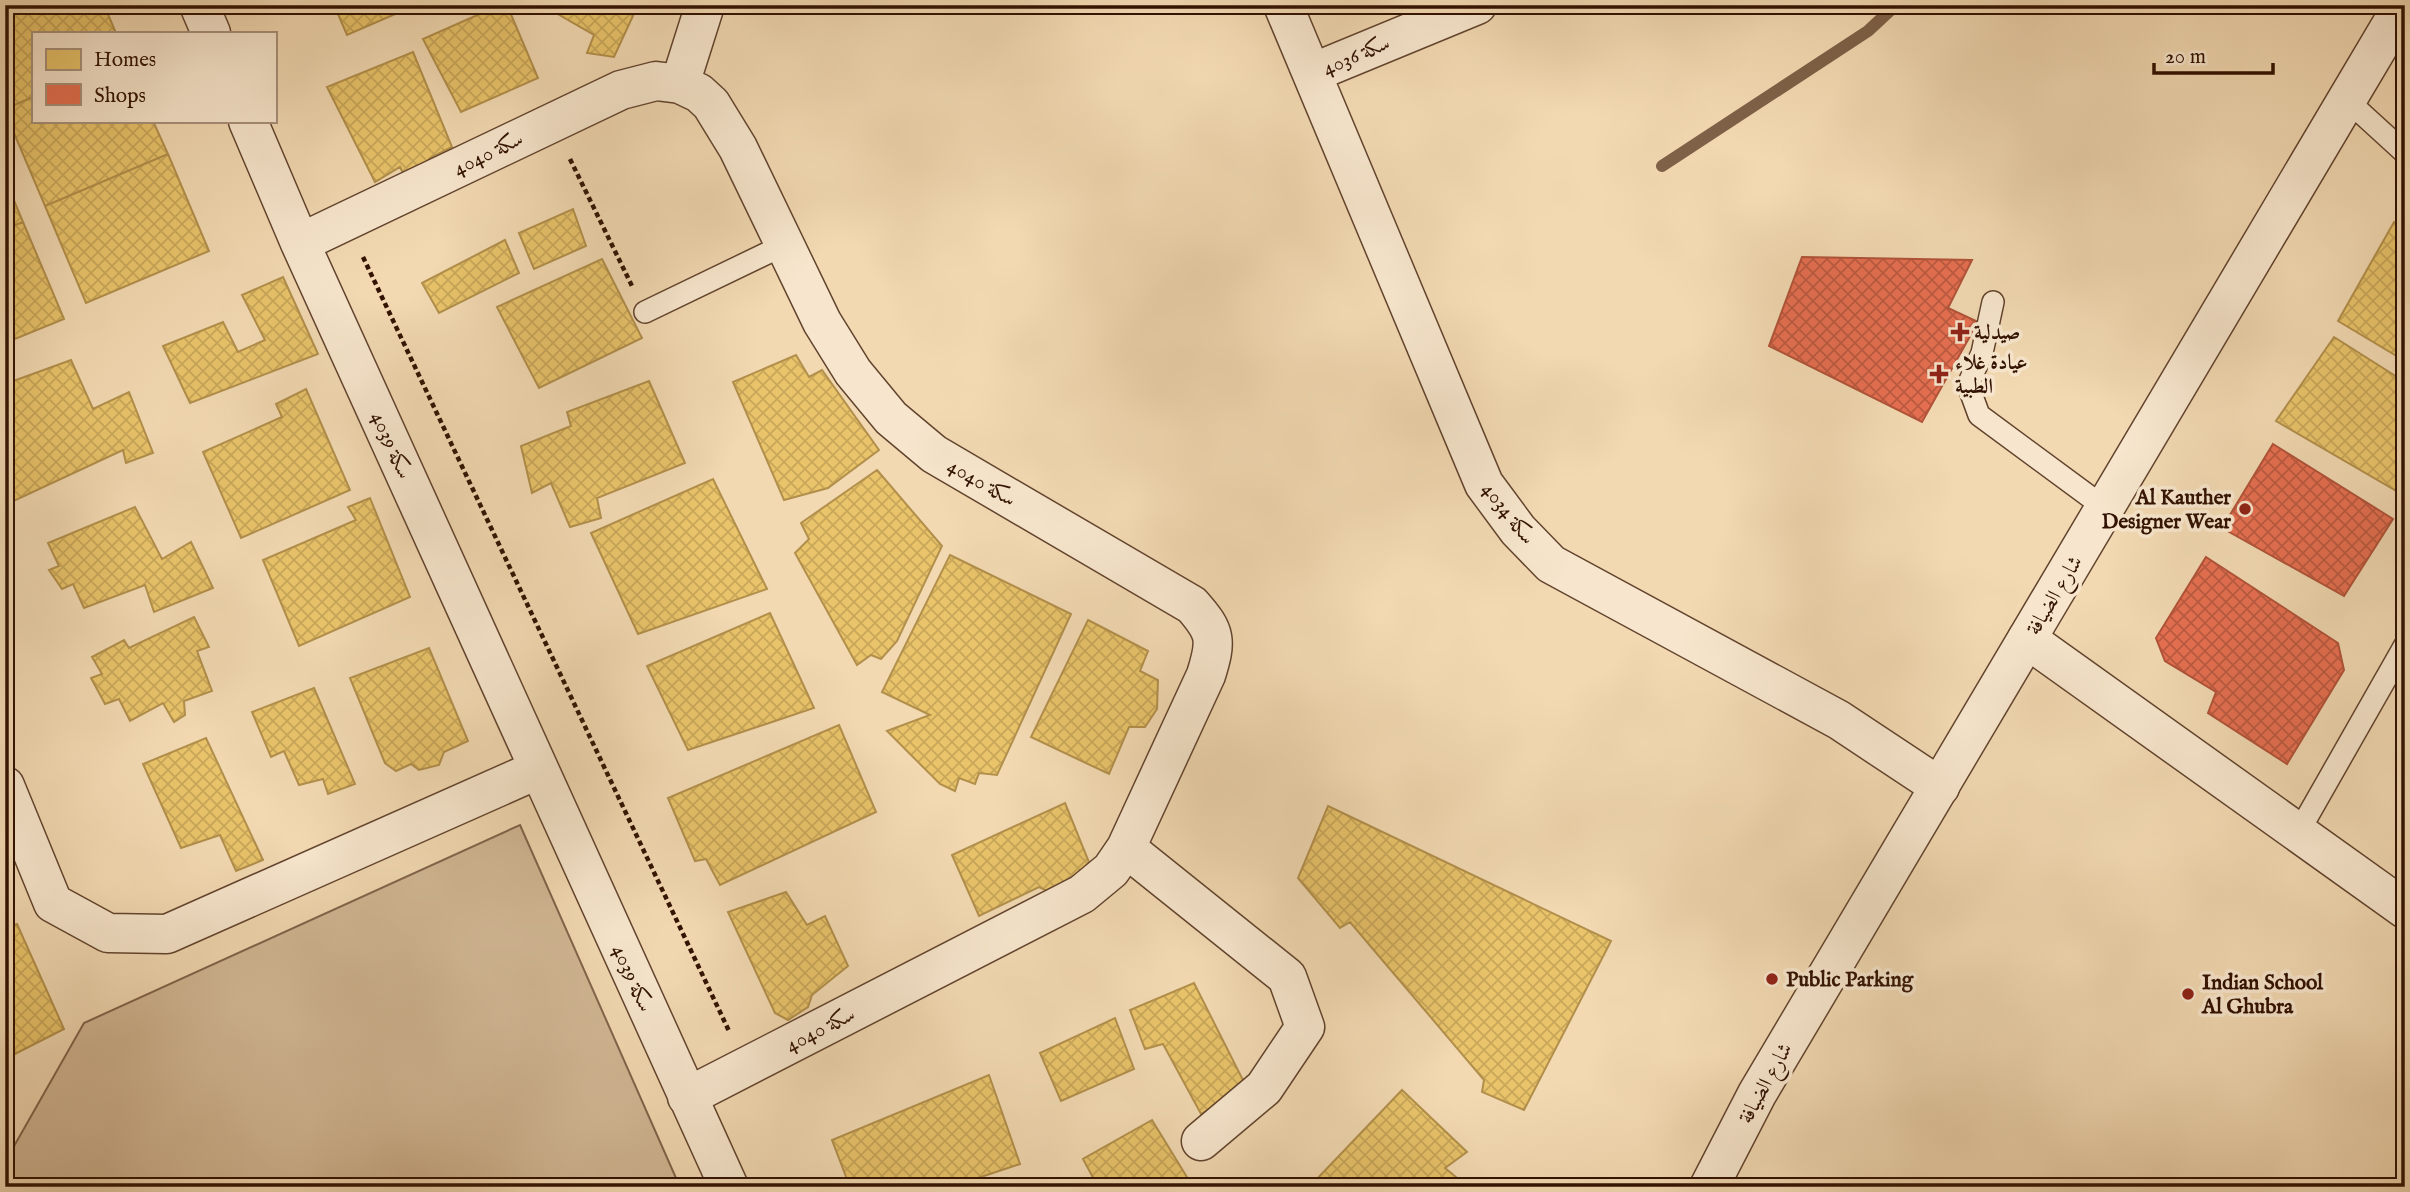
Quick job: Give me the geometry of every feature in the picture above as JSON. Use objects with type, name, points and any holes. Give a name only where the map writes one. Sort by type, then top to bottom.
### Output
[{"type":"street","points":[[199,5],[211,32]]},
{"type":"street","points":[[680,84],[705,5]]},
{"type":"street","name":"سكة 4034","points":[[1283,5],[1484,484],[1518,530],[1551,564],[1839,720],[1940,786]]},
{"type":"street","name":"سكة 4036","points":[[1312,74],[1476,5]]},
{"type":"street","name":"شارع الضيافة","points":[[1709,1187],[1757,1094],[2403,5]]},
{"type":"street","name":"سكة 4040","points":[[300,243],[621,90],[656,81],[680,84],[699,93],[711,104],[738,148],[822,322],[853,372],[891,418],[934,454],[1192,605],[1211,626],[1214,651],[1206,675],[1126,848],[1111,870],[1082,894],[687,1097]]},
{"type":"street","name":"سكة 4039","points":[[248,122],[300,243],[729,1187]]},
{"type":"street","points":[[2027,639],[2405,909]]},
{"type":"street","points":[[5,786],[53,903],[108,933],[167,934],[539,769]]},
{"type":"street","points":[[1126,848],[1287,976],[1305,1027],[1264,1088],[1200,1141]]},
{"type":"lane","points":[[2347,100],[2405,153]]},
{"type":"lane","points":[[645,312],[785,244]]},
{"type":"lane","points":[[1993,302],[1982,353],[1968,385],[1979,415],[2105,508]]},
{"type":"lane","points":[[2298,832],[2405,645]]},
{"type":"path","points":[[552,123],[645,312]]},
{"type":"path","points":[[346,221],[746,1067]]},
{"type":"shaded area","points":[[520,825],[680,1187],[5,1187],[5,1162],[84,1023]]},
{"type":"building: Homes","points":[[5,5],[104,5],[116,32],[32,32],[32,97],[5,109]]},
{"type":"building: Homes","points":[[334,5],[416,5],[347,35]]},
{"type":"building: Homes","points":[[500,5],[507,5],[538,78],[461,112],[423,39]]},
{"type":"building: Homes","points":[[542,5],[638,5],[614,57],[587,53],[594,35]]},
{"type":"building: Homes","points":[[413,52],[452,147],[430,158],[420,171],[405,177],[400,167],[375,182],[327,87]]},
{"type":"building: Homes","points":[[32,97],[32,122],[153,122],[168,154],[45,206],[5,109]]},
{"type":"building: Homes","points":[[168,154],[209,251],[86,303],[45,206]]},
{"type":"building: Homes","points":[[5,179],[23,222],[5,229]]},
{"type":"building: Homes","points":[[573,209],[586,246],[534,269],[519,233]]},
{"type":"building: Homes","points":[[23,222],[64,319],[5,343],[5,229]]},
{"type":"building: Homes","points":[[2394,222],[2405,232],[2405,361],[2338,321]]},
{"type":"building: Homes","points":[[505,240],[519,273],[439,313],[422,283]]},
{"type":"building: Homes","points":[[602,259],[642,338],[539,388],[497,307]]},
{"type":"building: Homes","points":[[283,277],[318,354],[190,403],[163,346],[223,322],[238,352],[265,340],[242,295]]},
{"type":"building: Homes","points":[[2334,337],[2405,382],[2405,496],[2276,421]]},
{"type":"building: Homes","points":[[796,355],[809,377],[822,370],[879,450],[828,488],[784,500],[733,382]]},
{"type":"building: Homes","points":[[71,360],[93,409],[129,392],[153,453],[126,463],[123,450],[5,505],[5,384]]},
{"type":"building: Homes","points":[[649,381],[685,463],[597,498],[601,518],[570,527],[551,483],[532,493],[521,446],[571,426],[567,412]]},
{"type":"building: Homes","points":[[306,389],[350,490],[241,538],[203,452],[282,417],[276,404]]},
{"type":"building: Homes","points":[[877,470],[942,546],[897,641],[881,659],[871,655],[857,665],[795,553],[809,539],[801,523]]},
{"type":"building: Homes","points":[[713,479],[767,589],[638,634],[591,533]]},
{"type":"building: Homes","points":[[370,498],[410,597],[299,646],[263,560],[356,520],[348,507]]},
{"type":"building: Homes","points":[[135,507],[162,559],[191,542],[213,588],[154,612],[145,585],[84,608],[73,584],[62,589],[49,570],[59,566],[48,543]]},
{"type":"building: Homes","points":[[950,555],[1071,614],[997,775],[979,773],[975,784],[959,778],[955,791],[940,784],[887,731],[930,715],[882,692]]},
{"type":"building: Homes","points":[[770,613],[814,708],[688,750],[647,666]]},
{"type":"building: Homes","points":[[194,617],[209,647],[197,651],[212,691],[184,701],[185,715],[174,722],[163,703],[130,721],[119,699],[105,704],[91,678],[102,674],[92,657],[124,640],[129,648]]},
{"type":"building: Homes","points":[[1088,620],[1148,651],[1140,671],[1158,680],[1157,709],[1145,727],[1129,727],[1109,774],[1031,737]]},
{"type":"building: Homes","points":[[429,648],[468,741],[444,752],[439,765],[419,770],[411,764],[396,771],[385,763],[350,678]]},
{"type":"building: Homes","points":[[314,688],[355,784],[328,794],[323,779],[299,785],[284,751],[271,757],[252,712]]},
{"type":"building: Homes","points":[[839,725],[876,812],[720,885],[706,859],[695,861],[668,798]]},
{"type":"building: Homes","points":[[206,738],[263,860],[236,871],[220,835],[181,848],[143,764]]},
{"type":"building: Homes","points":[[1065,803],[1093,872],[1056,895],[1039,887],[979,916],[952,855]]},
{"type":"building: Homes","points":[[1328,806],[1611,941],[1524,1110],[1482,1092],[1484,1080],[1350,922],[1340,928],[1298,878]]},
{"type":"building: Homes","points":[[786,892],[807,925],[825,916],[848,966],[812,995],[808,1007],[788,1020],[775,1013],[728,912]]},
{"type":"building: Homes","points":[[17,924],[64,1029],[5,1059],[5,928]]},
{"type":"building: Homes","points":[[1194,983],[1247,1088],[1201,1114],[1163,1044],[1145,1049],[1130,1010]]},
{"type":"building: Homes","points":[[1115,1018],[1134,1069],[1061,1101],[1040,1053]]},
{"type":"building: Homes","points":[[989,1075],[1020,1164],[951,1187],[850,1187],[832,1140]]},
{"type":"building: Homes","points":[[1402,1090],[1467,1152],[1445,1168],[1456,1177],[1445,1187],[1317,1187],[1313,1183]]},
{"type":"building: Homes","points":[[1152,1120],[1193,1187],[1098,1187],[1083,1159]]},
{"type":"building: Shops","points":[[1802,257],[1972,260],[1948,308],[1978,322],[1922,422],[1769,346]]},
{"type":"building: Shops","points":[[2273,444],[2393,519],[2344,596],[2222,528]]},
{"type":"building: Shops","points":[[2206,557],[2338,643],[2344,670],[2287,764],[2208,713],[2216,692],[2165,661],[2156,638]]},
{"type":"waterway","points":[[1662,166],[1868,31],[1896,5]]},
{"type":"place","name":"صيدلية","points":[[1960,332]]},
{"type":"place","name":"عيادة غلاء الطبية","points":[[1939,374]]},
{"type":"place","name":"Al Kauther Designer Wear","points":[[2245,509]]},
{"type":"place","name":"Public Parking","points":[[1772,979]]},
{"type":"place","name":"Indian School Al Ghubra","points":[[2188,994]]}]
